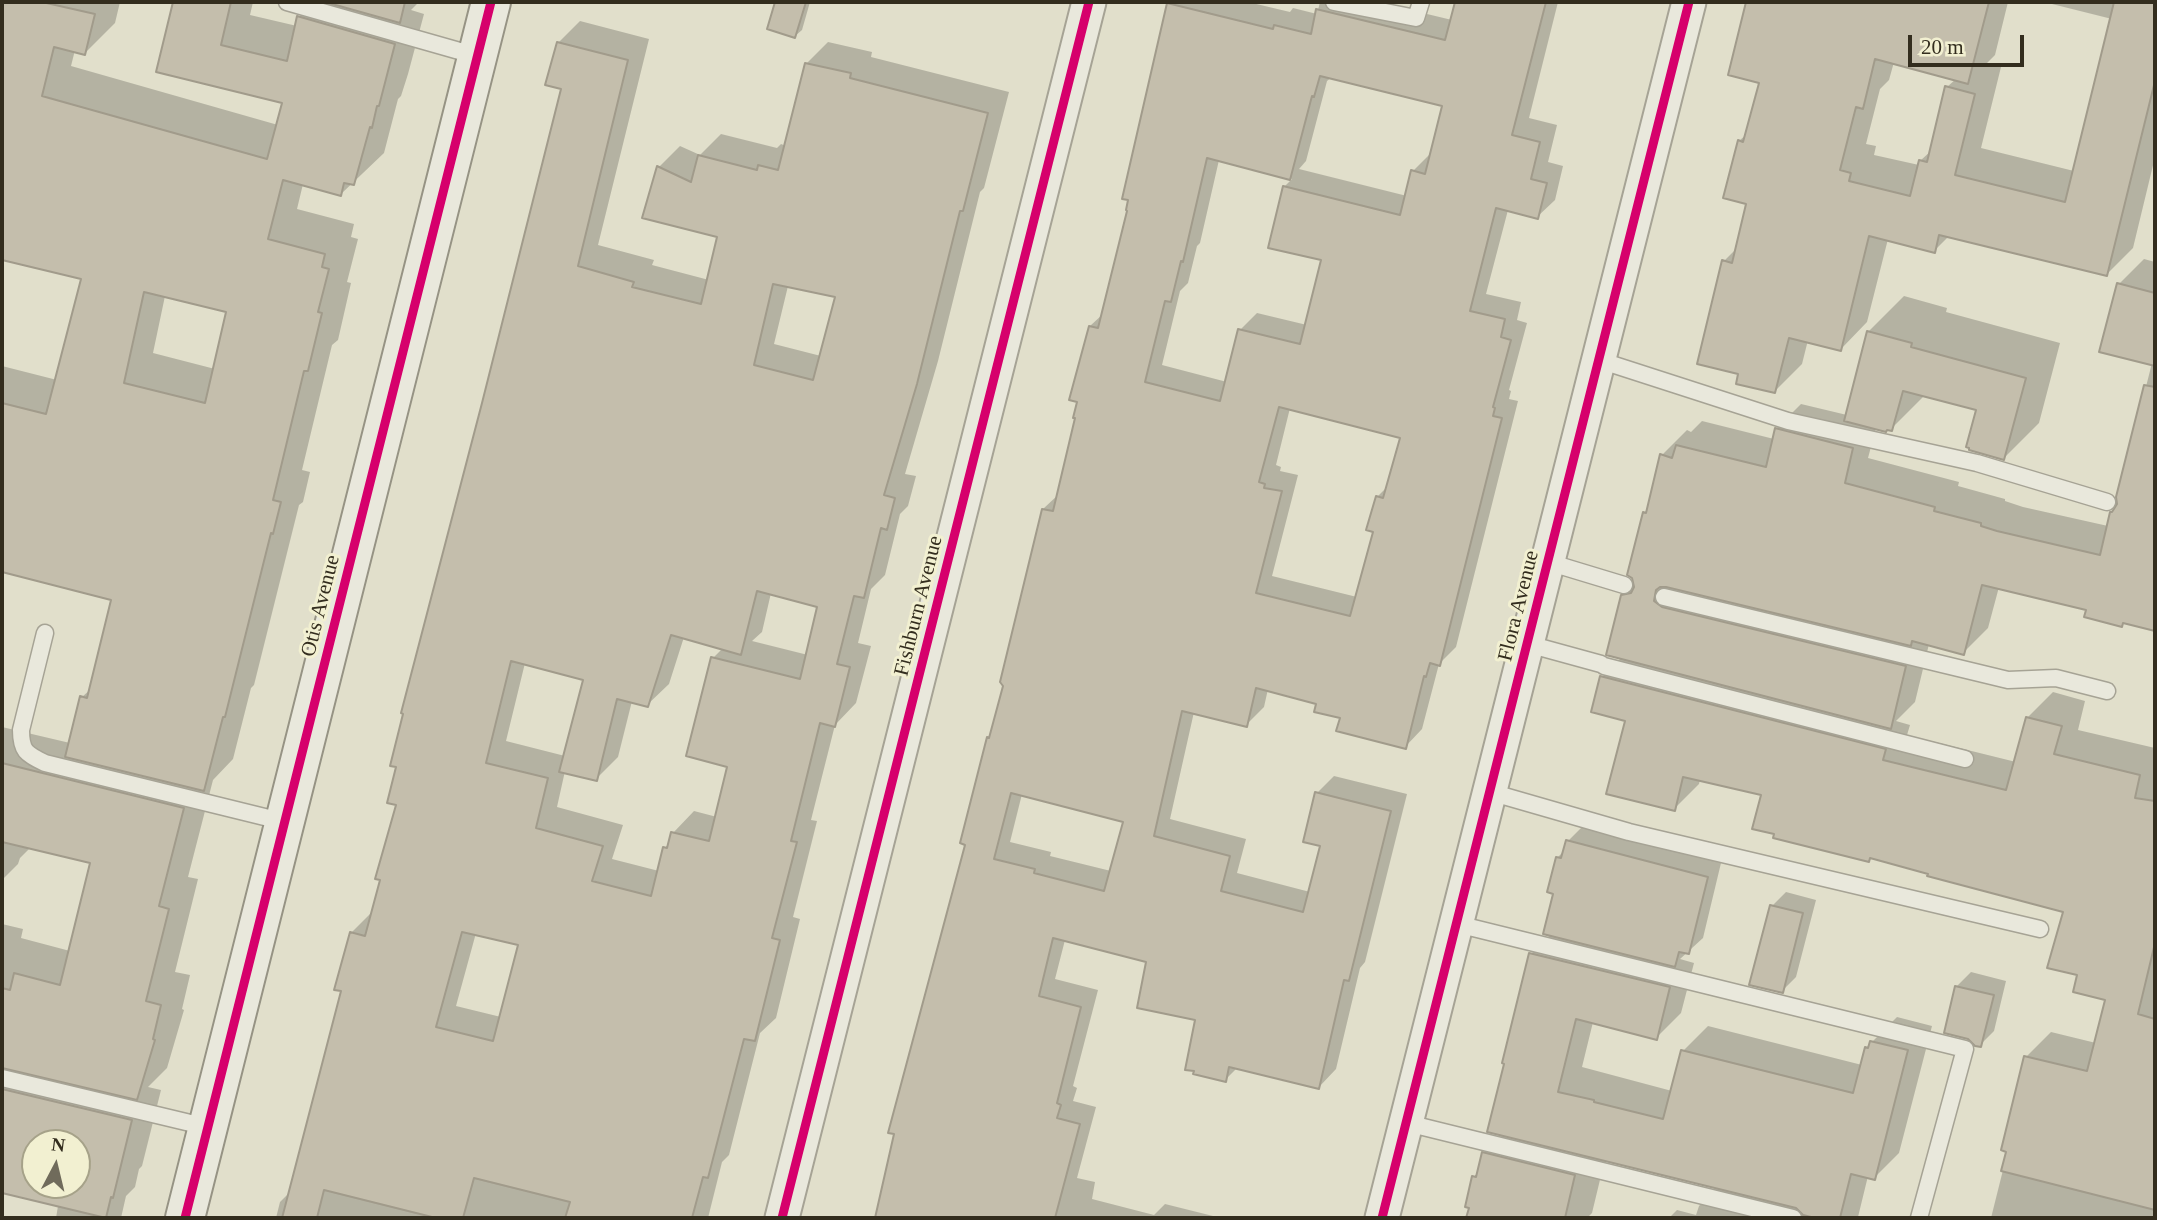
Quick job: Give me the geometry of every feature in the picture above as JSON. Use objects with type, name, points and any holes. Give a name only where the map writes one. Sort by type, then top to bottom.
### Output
[{"type":"street","name":"Otis Avenue","points":[[184,1218],[491,2]]},
{"type":"street","name":"Fishburn Avenue","points":[[782,1218],[1089,2]]},
{"type":"street","name":"Flora Avenue","points":[[1382,1218],[1689,2]]},
{"type":"lane","points":[[287,2],[477,57]]},
{"type":"lane","points":[[1334,2],[1416,18],[1420,2]]},
{"type":"lane","points":[[1599,360],[1788,421],[1977,463],[2107,502]]},
{"type":"lane","points":[[1548,562],[1624,585]]},
{"type":"lane","points":[[1664,597],[2008,680],[2056,678],[2107,691]]},
{"type":"lane","points":[[45,633],[21,730],[24,751],[45,763],[285,822]]},
{"type":"lane","points":[[1528,644],[1965,759]]},
{"type":"lane","points":[[1490,792],[1629,832],[2040,929]]},
{"type":"lane","points":[[1457,924],[1965,1049],[1919,1218]]},
{"type":"lane","points":[[2,1078],[207,1127]]},
{"type":"lane","points":[[1407,1123],[1793,1218]]},
{"type":"building","points":[[2,2],[42,2],[95,14],[85,55],[54,47],[42,96],[267,159],[282,103],[156,72],[173,2],[231,2],[221,45],[287,61],[297,16],[395,44],[354,185],[344,183],[341,196],[283,180],[268,239],[325,254],[322,267],[329,269],[318,312],[322,313],[308,371],[304,371],[273,500],[281,502],[204,791],[65,757],[80,696],[87,698],[111,600],[2,572],[2,403],[46,414],[81,279],[2,260]],"holes":[[[144,292],[226,312],[205,403],[124,383]]]},
{"type":"building","points":[[325,2],[405,2],[400,23]]},
{"type":"building","points":[[775,2],[806,2],[795,38],[767,29]]},
{"type":"building","points":[[1455,2],[1546,2],[1512,135],[1540,142],[1531,179],[1547,183],[1538,219],[1496,208],[1470,311],[1505,319],[1501,337],[1511,340],[1493,407],[1493,416],[1502,418],[1440,666],[1430,663],[1426,677],[1424,676],[1406,749],[1336,731],[1340,718],[1314,712],[1316,704],[1256,688],[1247,727],[1182,711],[1154,836],[1230,856],[1221,891],[1303,912],[1320,846],[1303,842],[1315,792],[1391,811],[1349,981],[1344,980],[1319,1089],[1229,1067],[1226,1082],[1185,1070],[1195,1020],[1137,1008],[1146,962],[1053,938],[1039,996],[1081,1007],[1057,1103],[1061,1105],[1057,1118],[1080,1124],[1055,1218],[875,1218],[894,1134],[888,1133],[965,845],[960,843],[1003,686],[1000,682],[1042,509],[1053,511],[1075,418],[1077,402],[1069,400],[1089,326],[1098,328],[1127,211],[1128,200],[1122,199],[1167,3],[1273,29],[1274,25],[1311,34],[1316,9],[1445,40]],"holes":[[[1320,76],[1442,106],[1425,174],[1411,170],[1400,215],[1283,186],[1268,248],[1321,260],[1300,344],[1238,329],[1220,401],[1145,382],[1165,301],[1171,302],[1181,261],[1183,262],[1207,158],[1290,180],[1312,96],[1314,97]],[[1279,407],[1400,438],[1383,498],[1376,496],[1366,530],[1373,532],[1350,616],[1256,593],[1282,491],[1264,488],[1265,484],[1259,482]],[[1011,793],[1123,822],[1104,891],[1034,873],[1035,869],[994,859]]]},
{"type":"building","points":[[1746,2],[1989,2],[1968,84],[1875,59],[1863,109],[1856,107],[1840,170],[1851,173],[1849,181],[1910,196],[1919,160],[1927,162],[1945,86],[1975,94],[1955,175],[2065,202],[2114,2],[2155,2],[2155,81],[2107,276],[1939,235],[1935,253],[1869,236],[1841,351],[1789,338],[1775,393],[1736,384],[1738,374],[1697,364],[1722,260],[1732,263],[1746,204],[1723,198],[1738,140],[1743,142],[1759,83],[1728,75]]},
{"type":"building","points":[[557,42],[628,60],[578,266],[634,282],[632,287],[701,304],[717,237],[642,218],[657,166],[691,182],[698,155],[757,170],[758,165],[778,170],[805,63],[851,73],[850,78],[988,113],[963,211],[960,211],[917,384],[884,495],[895,498],[887,530],[881,528],[864,598],[854,596],[837,664],[850,667],[835,727],[820,723],[791,841],[797,842],[772,938],[780,940],[755,1041],[744,1039],[708,1178],[703,1177],[692,1218],[565,1218],[570,1202],[474,1178],[463,1218],[436,1218],[324,1190],[317,1218],[282,1218],[341,991],[334,990],[350,932],[365,936],[380,880],[375,879],[396,805],[387,803],[396,767],[390,766],[403,714],[401,713],[561,89],[545,85]],"holes":[[[773,284],[835,297],[813,380],[754,365]],[[757,591],[817,607],[800,679],[711,657],[686,756],[727,767],[709,841],[671,832],[667,848],[663,847],[651,896],[592,881],[603,846],[536,828],[548,778],[486,763],[511,661],[583,680],[559,772],[597,781],[617,699],[648,707],[671,635],[741,655]],[[462,932],[518,945],[493,1041],[436,1027]]]},
{"type":"building","points":[[2117,283],[2155,293],[2155,366],[2099,352]]},
{"type":"building","points":[[1867,331],[1912,343],[1911,347],[2026,378],[2004,460],[1966,447],[1976,410],[1903,391],[1892,431],[1886,432],[1844,421]]},
{"type":"building","points":[[2144,385],[2155,387],[2155,631],[2123,623],[2122,627],[2084,617],[2086,610],[1982,585],[1964,655],[1912,641],[1911,646],[1666,587],[1656,590],[1654,601],[1662,607],[1906,666],[1891,729],[1606,655],[1621,595],[1631,593],[1634,587],[1632,578],[1627,575],[1660,454],[1672,458],[1676,445],[1766,467],[1775,428],[1853,448],[1845,483],[1935,507],[1934,511],[1981,523],[1981,526],[1997,531],[2100,555],[2110,512],[2117,504],[2116,497]]},
{"type":"building","points":[[1600,676],[1886,749],[1883,760],[2006,790],[2026,717],[2062,726],[2054,754],[2140,775],[2135,798],[2155,801],[2155,943],[2138,1014],[2155,1019],[2155,1210],[2001,1171],[2006,1152],[2001,1150],[2024,1056],[2087,1071],[2105,1000],[2073,992],[2077,975],[2047,968],[2063,912],[1870,858],[1869,862],[1773,838],[1774,834],[1752,829],[1761,795],[1683,777],[1675,811],[1606,794],[1625,721],[1591,712]]},
{"type":"building","points":[[2,763],[184,808],[159,906],[169,909],[146,1001],[161,1005],[153,1039],[155,1040],[137,1100],[2,1068],[2,988],[10,990],[14,973],[60,985],[90,863],[2,842]]},
{"type":"building","points":[[1566,840],[1708,877],[1689,954],[1679,952],[1675,967],[1543,934],[1553,894],[1547,892],[1556,857],[1561,858]]},
{"type":"building","points":[[1770,905],[1803,913],[1783,993],[1749,985]]},
{"type":"building","points":[[1529,953],[1670,987],[1657,1040],[1576,1019],[1558,1092],[1594,1102],[1663,1119],[1681,1050],[1853,1093],[1865,1047],[1868,1048],[1870,1041],[1908,1050],[1875,1180],[1851,1174],[1840,1218],[1815,1218],[1803,1215],[1796,1208],[1487,1132]]},
{"type":"building","points":[[1955,986],[1994,995],[1981,1047],[1975,1046],[1968,1039],[1944,1033]]},
{"type":"building","points":[[2,1089],[132,1120],[106,1218],[27,1199],[91,1199],[91,1129],[21,1129],[21,1198],[2,1193]]},
{"type":"building","points":[[1482,1152],[1575,1175],[1565,1218],[1466,1218],[1469,1208],[1465,1207],[1472,1176],[1476,1177]]},
{"type":"cycle path","points":[[185,1218],[491,2]]},
{"type":"cycle path","points":[[782,1218],[1089,2]]},
{"type":"cycle path","points":[[1382,1218],[1689,2]]}]
